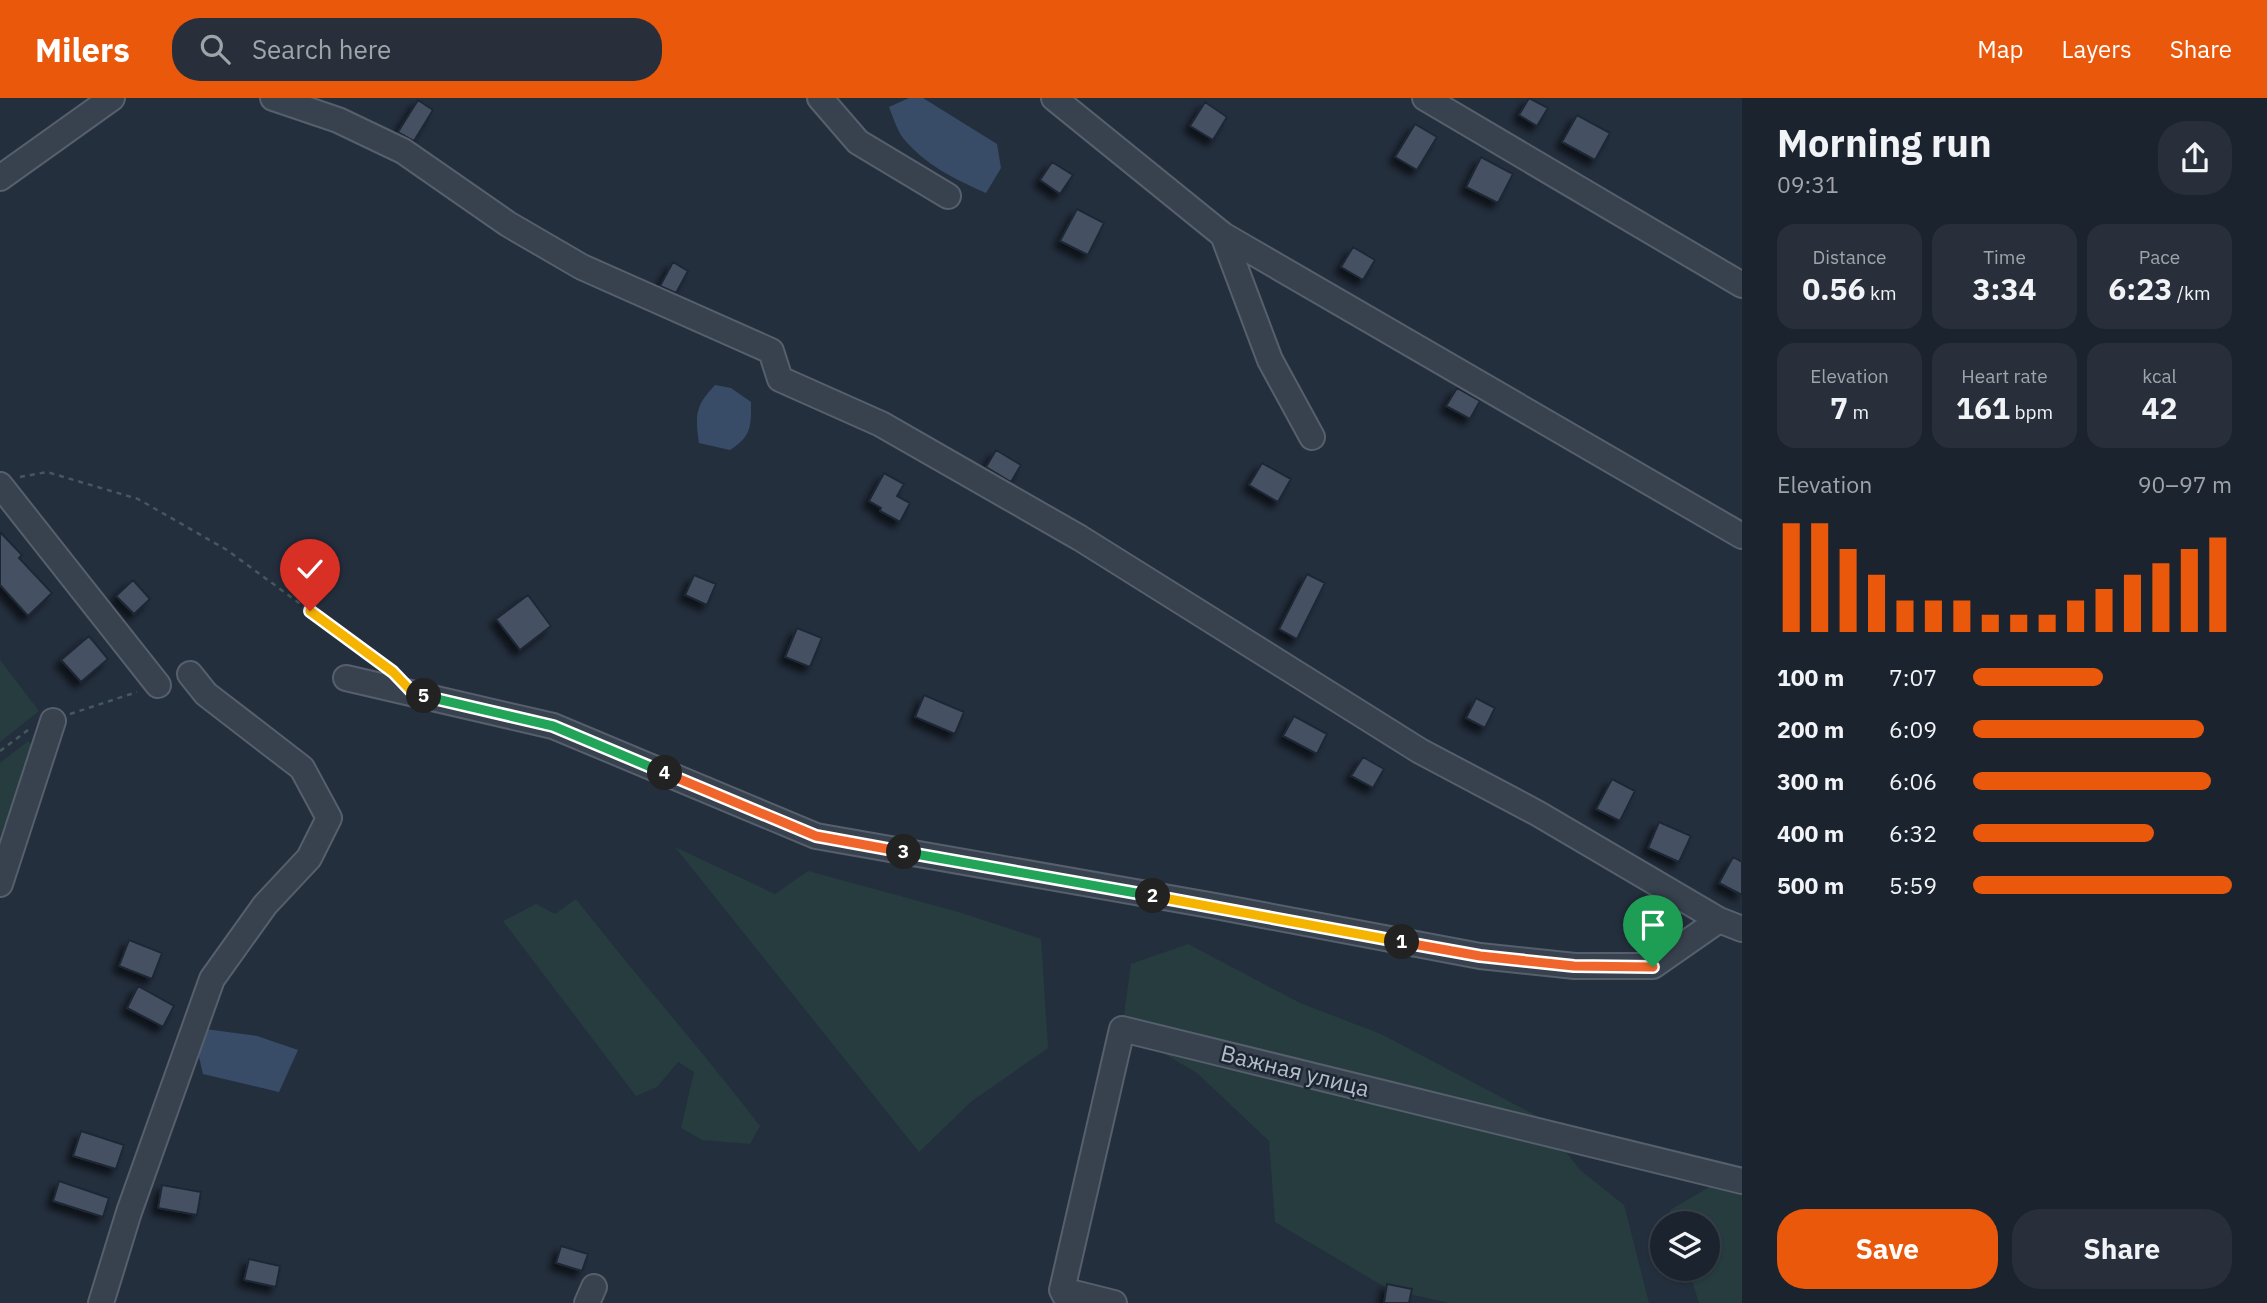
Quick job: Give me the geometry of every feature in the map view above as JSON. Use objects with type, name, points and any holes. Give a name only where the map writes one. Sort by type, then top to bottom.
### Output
[{"type":"street","points":[[0,178],[112,98]]},
{"type":"street","points":[[273,98],[338,120],[403,151],[508,224],[582,267],[771,351],[780,379],[881,424],[1080,538],[1420,751],[1538,813],[1718,920],[1742,929]]},
{"type":"street","points":[[820,98],[859,142],[948,196]]},
{"type":"street","points":[[1054,98],[1223,235],[1742,536]]},
{"type":"street","points":[[1425,98],[1742,285]]},
{"type":"street","points":[[1223,235],[1270,360],[1312,437]]},
{"type":"street","points":[[6,482],[158,685]]},
{"type":"street","points":[[102,1303],[129,1212],[212,979],[265,905],[309,858],[329,818],[302,768],[206,694],[190,674]]},
{"type":"street","points":[[346,678],[553,726],[816,836],[1480,956],[1574,966],[1653,967],[1718,920]]},
{"type":"street","points":[[0,884],[53,721]]},
{"type":"street","name":"Важная улица","points":[[1066,1297],[1122,1029],[1742,1181]]},
{"type":"street","points":[[1066,1297],[1114,1303]]},
{"type":"path","points":[[6,482],[47,472],[138,499],[227,550],[382,664]]},
{"type":"path","points":[[0,751],[30,729],[82,708],[158,685]]},
{"type":"green space","points":[[0,660],[39,711],[0,742]]},
{"type":"green space","points":[[28,741],[35,748],[0,836],[0,763]]},
{"type":"green space","points":[[675,847],[775,894],[808,871],[962,913],[1041,939],[1048,1048],[972,1101],[919,1152]]},
{"type":"green space","points":[[576,899],[760,1126],[750,1144],[702,1140],[681,1128],[694,1072],[678,1062],[657,1087],[636,1096],[503,921],[536,904],[555,914]]},
{"type":"green space","points":[[1188,944],[1300,1003],[1381,1034],[1539,1117],[1580,1170],[1624,1205],[1649,1303],[1450,1303],[1390,1290],[1275,1222],[1269,1141],[1197,1073],[1122,1029],[1131,964]]},
{"type":"green space","points":[[1742,1168],[1742,1303],[1699,1303],[1692,1281],[1720,1281],[1720,1211],[1670,1210]]},
{"type":"water","points":[[909,98],[923,98],[997,144],[1001,168],[986,193],[952,177],[921,156],[903,138],[889,107]]},
{"type":"water","points":[[715,385],[731,388],[751,402],[749,430],[743,440],[730,450],[699,443],[698,411]]},
{"type":"water","points":[[205,1029],[257,1036],[298,1050],[279,1092],[203,1074],[199,1057]]},
{"type":"building","points":[[1529,98],[1548,108],[1537,126],[1519,115]]},
{"type":"building","points":[[418,100],[433,110],[414,141],[398,132]]},
{"type":"building","points":[[1205,102],[1227,117],[1213,140],[1190,126]]},
{"type":"building","points":[[1577,115],[1610,133],[1595,160],[1562,142]]},
{"type":"building","points":[[1415,124],[1437,137],[1417,170],[1395,157]]},
{"type":"building","points":[[1481,157],[1513,174],[1498,203],[1466,187]]},
{"type":"building","points":[[1052,162],[1073,175],[1060,194],[1040,180]]},
{"type":"building","points":[[1077,209],[1104,223],[1088,255],[1060,241]]},
{"type":"building","points":[[1353,247],[1375,260],[1363,280],[1341,267]]},
{"type":"building","points":[[673,262],[688,271],[676,293],[660,286]]},
{"type":"building","points":[[1457,388],[1480,401],[1470,419],[1446,406]]},
{"type":"building","points":[[996,450],[1021,465],[1011,482],[986,467]]},
{"type":"building","points":[[1262,463],[1291,479],[1278,502],[1249,485]]},
{"type":"building","points":[[884,473],[904,484],[897,496],[910,503],[900,522],[880,511],[881,508],[869,501]]},
{"type":"building","points":[[0,532],[22,555],[19,558],[52,593],[28,616],[0,585]]},
{"type":"building","points":[[1307,574],[1325,583],[1297,639],[1279,629]]},
{"type":"building","points":[[694,575],[716,584],[707,605],[685,595]]},
{"type":"building","points":[[133,580],[150,599],[134,614],[116,596]]},
{"type":"building","points":[[528,595],[551,626],[520,650],[496,619]]},
{"type":"building","points":[[797,628],[822,638],[810,667],[785,657]]},
{"type":"building","points":[[89,636],[108,659],[81,682],[61,660]]},
{"type":"building","points":[[924,695],[964,712],[955,734],[915,717]]},
{"type":"building","points":[[1476,698],[1495,708],[1485,728],[1466,718]]},
{"type":"building","points":[[1294,716],[1327,734],[1317,754],[1283,736]]},
{"type":"building","points":[[1363,757],[1384,769],[1373,788],[1351,776]]},
{"type":"building","points":[[1612,779],[1635,791],[1620,821],[1596,809]]},
{"type":"building","points":[[1659,822],[1691,836],[1679,862],[1648,848]]},
{"type":"building","points":[[1733,857],[1742,862],[1742,895],[1719,883]]},
{"type":"building","points":[[129,940],[162,953],[152,979],[119,966]]},
{"type":"building","points":[[138,986],[174,1006],[163,1027],[127,1008]]},
{"type":"building","points":[[81,1131],[124,1145],[116,1169],[73,1156]]},
{"type":"building","points":[[59,1181],[109,1198],[103,1217],[53,1201]]},
{"type":"building","points":[[162,1185],[201,1192],[197,1215],[158,1208]]},
{"type":"building","points":[[561,1246],[588,1254],[582,1271],[556,1263]]},
{"type":"building","points":[[249,1259],[280,1266],[276,1287],[244,1280]]},
{"type":"building","points":[[1387,1284],[1412,1289],[1409,1303],[1384,1303]]},
{"type":"route","points":[[310,611],[393,672],[414,694],[553,726],[816,836],[1480,956],[1574,966],[1653,967]]}]
